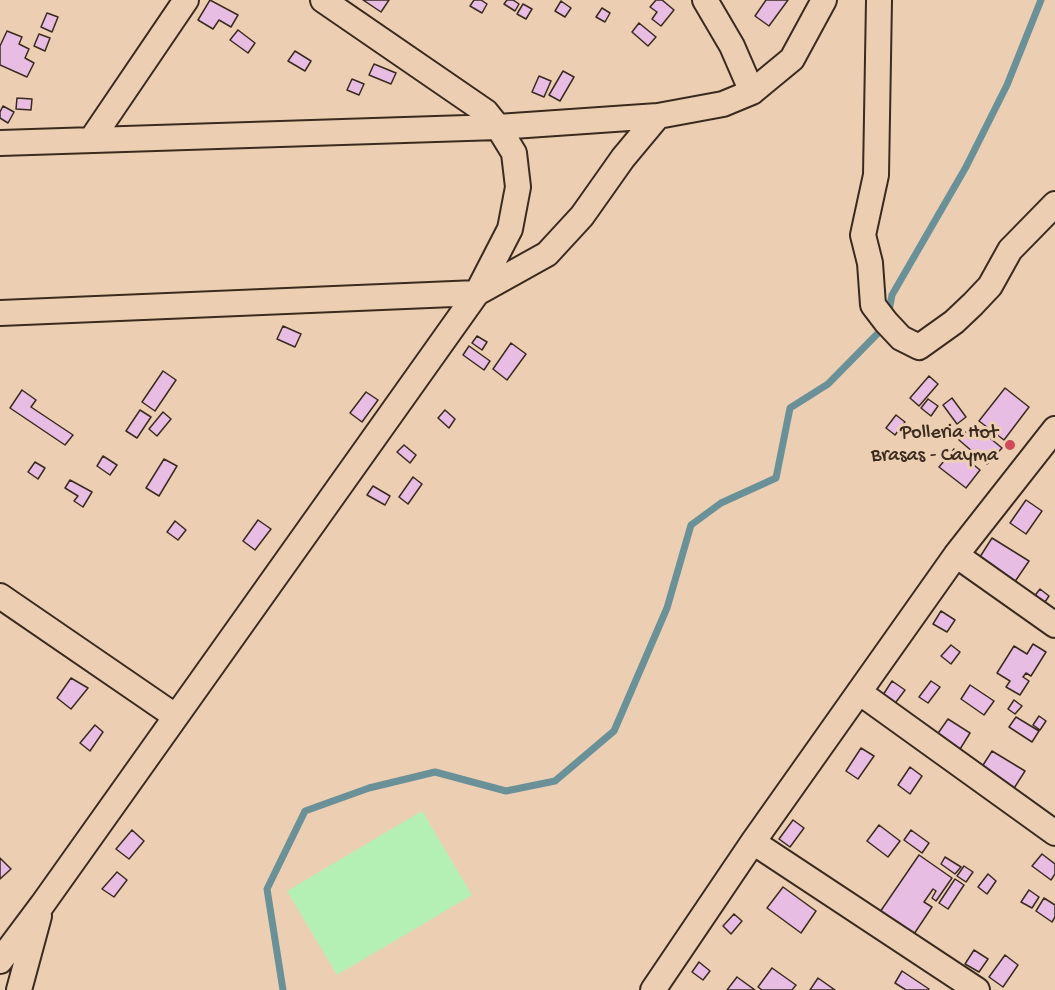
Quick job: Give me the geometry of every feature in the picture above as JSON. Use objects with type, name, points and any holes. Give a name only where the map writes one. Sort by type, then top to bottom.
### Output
[{"type":"street","points":[[91,140],[186,0]]},
{"type":"street","points":[[0,960],[42,905],[477,293],[510,229],[518,187],[514,153],[486,112],[322,0]]},
{"type":"street","points":[[705,0],[732,46],[752,92]]},
{"type":"street","points":[[0,143],[498,127],[658,116],[723,104],[752,92],[792,59],[824,0]]},
{"type":"street","points":[[879,0],[876,175],[862,235],[870,263],[873,305],[886,322],[901,338],[919,347],[954,322],[973,304],[990,286],[1010,250],[1055,204]]},
{"type":"street","points":[[0,313],[477,293],[547,254],[582,216],[623,158],[658,116]]},
{"type":"street","points":[[663,987],[753,842],[957,555],[1055,429]]},
{"type":"street","points":[[957,555],[1055,625]]},
{"type":"street","points":[[0,596],[175,716]]},
{"type":"street","points":[[859,692],[1055,833]]},
{"type":"street","points":[[753,842],[977,990]]},
{"type":"street","points":[[19,990],[42,905]]},
{"type":"green space","points":[[422,811],[472,895],[337,975],[287,891]]},
{"type":"building","points":[[210,0],[238,15],[231,27],[219,20],[213,29],[198,20]]},
{"type":"building","points":[[363,0],[389,0],[381,12]]},
{"type":"building","points":[[474,0],[481,0],[487,4],[482,13],[470,6]]},
{"type":"building","points":[[507,0],[513,0],[519,4],[515,11],[504,4]]},
{"type":"building","points":[[656,0],[662,0],[674,10],[661,26],[652,19],[657,12],[650,7]]},
{"type":"building","points":[[766,0],[788,0],[769,26],[755,16]]},
{"type":"building","points":[[561,1],[571,8],[565,17],[555,11]]},
{"type":"building","points":[[523,4],[532,9],[526,19],[517,14]]},
{"type":"building","points":[[602,8],[610,13],[605,22],[596,17]]},
{"type":"building","points":[[47,13],[58,17],[52,32],[41,27]]},
{"type":"building","points":[[639,23],[656,37],[648,46],[632,32]]},
{"type":"building","points":[[238,30],[255,43],[248,53],[230,40]]},
{"type":"building","points":[[7,31],[22,37],[19,44],[29,49],[25,58],[34,63],[27,77],[0,65],[0,46]]},
{"type":"building","points":[[39,34],[50,38],[45,51],[34,46]]},
{"type":"building","points":[[295,51],[311,61],[305,71],[288,61]]},
{"type":"building","points":[[374,64],[396,73],[391,84],[369,75]]},
{"type":"building","points":[[563,71],[574,77],[560,101],[549,95]]},
{"type":"building","points":[[539,76],[551,81],[544,97],[532,92]]},
{"type":"building","points":[[352,79],[364,84],[359,95],[347,90]]},
{"type":"building","points":[[17,98],[32,99],[31,110],[16,109]]},
{"type":"building","points":[[3,106],[14,112],[8,123],[0,118]]},
{"type":"building","points":[[283,326],[301,334],[295,347],[277,339]]},
{"type":"building","points":[[477,336],[487,342],[482,350],[472,343]]},
{"type":"building","points":[[511,343],[526,354],[507,380],[493,369]]},
{"type":"building","points":[[469,346],[490,361],[484,370],[463,355]]},
{"type":"building","points":[[163,371],[176,380],[155,411],[142,402]]},
{"type":"building","points":[[929,376],[938,384],[919,406],[910,398]]},
{"type":"building","points":[[1005,388],[1029,407],[1004,440],[979,421]]},
{"type":"building","points":[[22,390],[36,400],[31,407],[73,435],[65,445],[10,408]]},
{"type":"building","points":[[366,392],[378,400],[362,422],[350,413]]},
{"type":"building","points":[[952,398],[966,417],[957,424],[943,405]]},
{"type":"building","points":[[928,399],[938,406],[931,416],[921,408]]},
{"type":"building","points":[[140,410],[151,417],[137,438],[126,431]]},
{"type":"building","points":[[445,410],[455,419],[449,428],[438,418]]},
{"type":"building","points":[[163,412],[171,419],[157,436],[149,429]]},
{"type":"building","points":[[896,415],[905,422],[895,435],[886,428]]},
{"type":"building","points":[[973,424],[1002,448],[987,464],[959,440]]},
{"type":"building","points":[[404,445],[416,455],[410,463],[397,452]]},
{"type":"building","points":[[954,449],[980,470],[966,488],[939,467]]},
{"type":"building","points":[[103,456],[117,465],[110,475],[97,466]]},
{"type":"building","points":[[164,459],[177,466],[159,496],[146,488]]},
{"type":"building","points":[[35,462],[45,468],[38,479],[28,472]]},
{"type":"building","points":[[413,477],[422,484],[408,504],[399,497]]},
{"type":"building","points":[[70,480],[92,492],[83,507],[74,501],[78,496],[65,488]]},
{"type":"building","points":[[373,486],[390,496],[385,505],[367,495]]},
{"type":"building","points":[[1026,500],[1042,511],[1026,534],[1010,523]]},
{"type":"building","points":[[258,520],[271,529],[255,550],[243,541]]},
{"type":"building","points":[[175,521],[186,530],[178,540],[167,532]]},
{"type":"building","points":[[992,538],[1029,561],[1014,583],[978,560]]},
{"type":"building","points":[[1040,589],[1049,596],[1043,605],[1033,598]]},
{"type":"building","points":[[941,611],[955,620],[947,632],[933,624]]},
{"type":"building","points":[[1033,644],[1046,652],[1031,676],[1026,673],[1023,677],[1029,681],[1020,695],[1006,687],[1010,681],[997,673],[1014,646],[1027,654]]},
{"type":"building","points":[[951,645],[960,652],[951,664],[941,656]]},
{"type":"building","points":[[71,678],[88,688],[71,709],[57,698]]},
{"type":"building","points":[[892,681],[905,690],[893,706],[881,698]]},
{"type":"building","points":[[931,681],[940,687],[928,703],[919,697]]},
{"type":"building","points":[[970,685],[994,701],[984,715],[961,699]]},
{"type":"building","points":[[1014,700],[1022,706],[1015,714],[1008,709]]},
{"type":"building","points":[[1039,716],[1046,721],[1040,730],[1033,725]]},
{"type":"building","points":[[1016,717],[1039,731],[1032,742],[1009,727]]},
{"type":"building","points":[[948,719],[970,733],[957,754],[934,739]]},
{"type":"building","points":[[95,725],[103,732],[90,751],[80,743]]},
{"type":"building","points":[[861,748],[874,756],[858,779],[846,771]]},
{"type":"building","points":[[992,751],[1025,771],[1011,793],[978,773]]},
{"type":"building","points":[[910,767],[922,776],[910,794],[898,785]]},
{"type":"building","points":[[793,820],[804,828],[790,847],[779,839]]},
{"type":"building","points":[[879,825],[900,841],[888,857],[867,841]]},
{"type":"building","points":[[132,830],[144,841],[129,859],[116,849]]},
{"type":"building","points":[[911,830],[929,843],[922,853],[904,840]]},
{"type":"building","points":[[1042,854],[1055,864],[1055,874],[1051,880],[1032,866]]},
{"type":"building","points":[[919,855],[952,878],[936,901],[932,898],[936,891],[933,889],[924,902],[932,907],[914,934],[880,912]]},
{"type":"building","points":[[945,857],[961,867],[955,874],[941,864]]},
{"type":"building","points":[[0,858],[11,869],[0,879]]},
{"type":"building","points":[[964,866],[973,872],[966,882],[957,876]]},
{"type":"building","points":[[117,872],[127,880],[114,897],[102,889]]},
{"type":"building","points":[[988,874],[996,881],[987,894],[978,887]]},
{"type":"building","points":[[955,879],[964,885],[948,909],[939,903]]},
{"type":"building","points":[[783,887],[816,911],[801,933],[767,908]]},
{"type":"building","points":[[1029,890],[1039,897],[1032,908],[1021,902]]},
{"type":"building","points":[[1044,898],[1055,905],[1055,917],[1052,922],[1036,911]]},
{"type":"building","points":[[734,914],[742,921],[731,934],[723,926]]},
{"type":"building","points":[[974,950],[988,959],[979,972],[965,964]]},
{"type":"building","points":[[1005,955],[1018,965],[1003,987],[989,977]]},
{"type":"building","points":[[699,962],[710,971],[703,980],[692,972]]},
{"type":"building","points":[[772,968],[796,985],[792,990],[762,990],[758,987]]},
{"type":"building","points":[[902,971],[929,989],[906,990],[895,983]]},
{"type":"building","points":[[737,977],[755,990],[727,990]]},
{"type":"building","points":[[818,978],[835,990],[810,990]]},
{"type":"waterway","points":[[888,316],[892,295],[966,167],[1007,85],[1041,0]]},
{"type":"waterway","points":[[283,990],[267,889],[305,811],[369,788],[435,772],[506,791],[555,781],[614,731],[667,608],[691,525],[721,503],[776,478],[790,408],[828,384],[885,326]]},
{"type":"place","name":"Polleria Hot Brasas - Cayma","points":[[1010,445]]}]
